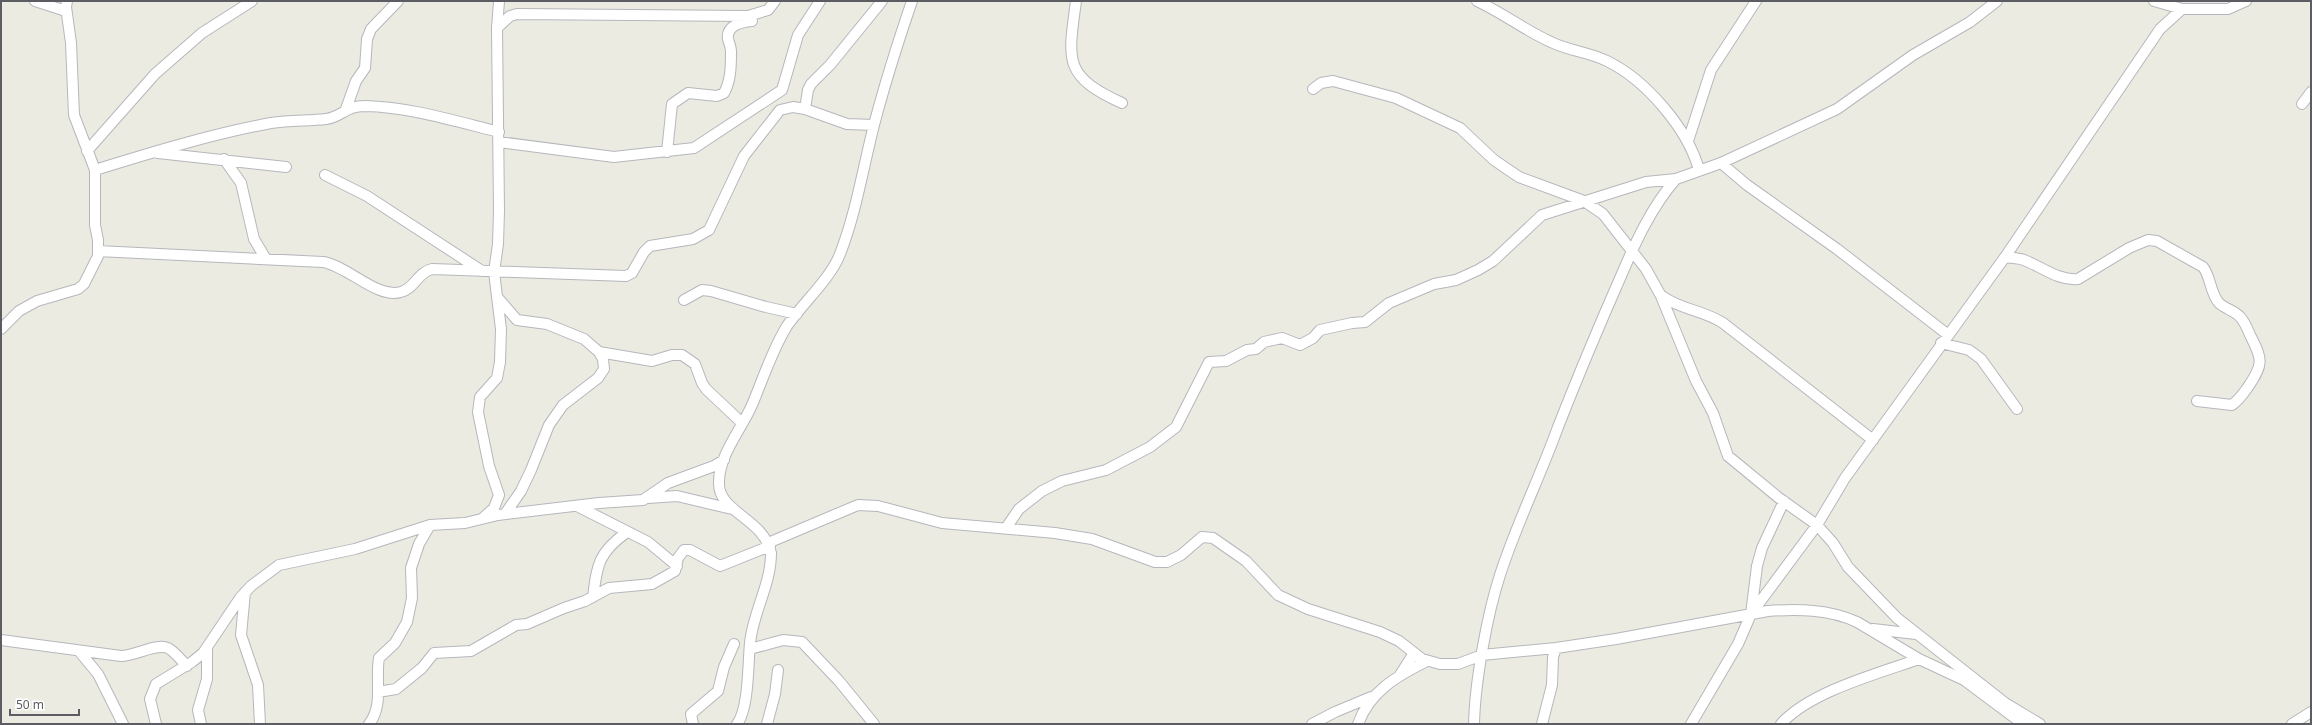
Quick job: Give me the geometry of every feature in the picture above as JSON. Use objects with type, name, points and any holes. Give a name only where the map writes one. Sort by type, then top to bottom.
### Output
[{"type":"street","points":[[1,329],[20,310],[37,301],[69,293],[84,284],[98,256],[95,225],[95,170],[74,115],[71,43],[67,6],[35,1]]},
{"type":"street","points":[[87,151],[154,74],[202,33],[252,1]]},
{"type":"street","points":[[346,109],[356,81],[365,68],[367,39],[371,29],[398,1]]},
{"type":"street","points":[[483,519],[494,508],[499,495],[489,466],[478,412],[480,397],[497,378],[500,370],[501,328],[494,272],[498,244],[499,137],[497,28],[499,1]]},
{"type":"street","points":[[497,28],[510,16],[517,14],[748,16],[768,10],[775,1]]},
{"type":"street","points":[[667,152],[672,104],[688,92],[717,96],[724,93],[730,79],[731,50],[728,39],[730,31],[737,24],[769,17],[775,1]]},
{"type":"street","points":[[95,170],[152,152],[271,123],[332,118],[346,109],[365,106],[404,109],[499,137],[614,157],[694,148],[782,90],[798,35],[820,1]]},
{"type":"street","points":[[805,109],[808,90],[811,84],[830,65],[882,1]]},
{"type":"street","points":[[737,724],[742,716],[749,674],[752,632],[764,595],[771,562],[769,545],[750,521],[726,504],[720,490],[719,479],[724,460],[742,423],[747,417],[775,349],[797,314],[840,255],[874,125],[912,1]]},
{"type":"street","points":[[1076,1],[1070,51],[1076,72],[1082,80],[1099,93],[1122,103]]},
{"type":"street","points":[[1476,1],[1551,42],[1606,61],[1619,69],[1654,98],[1678,124],[1694,153],[1699,170]]},
{"type":"street","points":[[1688,141],[1711,70],[1756,1]]},
{"type":"street","points":[[1006,528],[1020,508],[1042,491],[1062,481],[1106,470],[1150,446],[1176,427],[1209,362],[1226,361],[1247,350],[1256,349],[1264,342],[1282,338],[1300,345],[1313,338],[1320,330],[1367,322],[1389,303],[1434,284],[1456,280],[1478,270],[1516,241],[1538,217],[1565,206],[1646,182],[1676,179],[1721,163],[1837,109],[1912,55],[1970,22],[1997,1]]},
{"type":"street","points":[[2154,1],[2182,9],[2228,9],[2246,1]]},
{"type":"street","points":[[1691,724],[1738,644],[1751,614],[1818,525],[1845,478],[1944,339],[2005,257],[2150,41],[2160,28],[2182,9]]},
{"type":"street","points":[[1314,89],[1325,82],[1333,81],[1396,98],[1460,128],[1494,160],[1519,177],[1584,201],[1604,215],[1631,252],[1646,269],[1661,296],[1696,381],[1712,413],[1728,456],[1784,501],[1818,525],[1833,543],[1848,567],[1897,618],[2010,706],[2040,724]]},
{"type":"street","points":[[2302,104],[2311,92]]},
{"type":"street","points":[[98,251],[330,263],[381,291],[398,293],[406,290],[420,274],[428,270],[618,276],[632,273],[644,252],[650,246],[693,239],[708,230],[744,156],[770,122],[784,108],[805,109],[847,124],[874,125]]},
{"type":"street","points":[[152,152],[286,167]]},
{"type":"street","points":[[224,159],[241,183],[254,239],[266,259]]},
{"type":"street","points":[[1721,163],[1747,185],[1837,249],[1944,339],[1969,350],[1981,359],[2017,409]]},
{"type":"street","points":[[325,175],[367,196],[482,271]]},
{"type":"street","points":[[1474,724],[1482,655],[1497,584],[1516,531],[1553,441],[1581,365],[1631,252],[1666,191],[1676,179]]},
{"type":"street","points":[[2005,257],[2023,259],[2054,274],[2072,280],[2078,279],[2140,242],[2153,240],[2203,267],[2208,274],[2213,292],[2218,302],[2237,315],[2246,325],[2258,350],[2260,362],[2255,376],[2240,398],[2232,405],[2197,402]]},
{"type":"street","points":[[684,300],[702,290],[711,291],[766,308],[797,314]]},
{"type":"street","points":[[1661,296],[1674,304],[1702,312],[1722,323],[1873,440]]},
{"type":"street","points":[[497,297],[514,319],[546,324],[584,339],[599,352],[603,359],[604,369],[601,376],[563,405],[549,425],[521,491],[505,514]]},
{"type":"street","points":[[599,352],[652,361],[672,355],[685,356],[695,364],[702,383],[706,389],[742,423]]},
{"type":"street","points":[[648,498],[668,483],[714,466],[724,460]]},
{"type":"street","points":[[156,724],[150,699],[156,684],[187,666],[207,648],[245,592],[279,565],[355,549],[430,525],[458,524],[505,514],[677,496],[711,506],[734,510]]},
{"type":"street","points":[[1751,614],[1757,566],[1762,548],[1784,501]]},
{"type":"street","points":[[378,692],[396,689],[422,668],[432,653],[454,650],[471,650],[516,625],[527,624],[593,597],[609,588],[654,583],[675,571],[679,555],[686,549],[720,566],[858,505],[878,506],[942,523],[1006,528],[1092,539],[1155,562],[1166,562],[1181,555],[1202,537],[1213,538],[1246,561],[1278,595],[1308,609],[1380,632],[1399,641],[1427,661],[1450,665],[1482,655],[1556,648],[1751,614],[1802,609],[1847,617],[1869,628],[1919,659],[1964,680],[2023,724]]},
{"type":"street","points":[[576,506],[648,542],[677,566]]},
{"type":"street","points":[[369,724],[373,719],[378,692],[378,658],[395,643],[407,622],[412,598],[411,568],[419,544],[430,525]]},
{"type":"street","points":[[593,597],[596,569],[601,556],[608,547],[627,532]]},
{"type":"street","points":[[245,592],[241,636],[258,685],[260,724]]},
{"type":"street","points":[[1869,628],[1916,634]]},
{"type":"street","points":[[1,640],[127,656],[156,646],[168,649],[187,666]]},
{"type":"street","points":[[750,649],[783,640],[802,642],[839,681],[874,724]]},
{"type":"street","points":[[692,724],[692,714],[706,704],[719,689],[724,667],[734,644]]},
{"type":"street","points":[[201,724],[198,710],[207,679],[207,648]]},
{"type":"street","points":[[1542,724],[1552,685],[1553,657],[1556,648]]},
{"type":"street","points":[[79,651],[98,674],[123,724]]},
{"type":"street","points":[[1400,675],[1414,653]]},
{"type":"street","points":[[1781,724],[1793,712],[1811,702],[1872,676],[1919,659]]},
{"type":"street","points":[[1312,724],[1335,712],[1371,697],[1400,675],[1427,661]]},
{"type":"street","points":[[767,724],[775,694],[778,670]]},
{"type":"street","points":[[1358,724],[1371,697]]},
{"type":"street","points":[[2292,724],[2311,712]]}]
